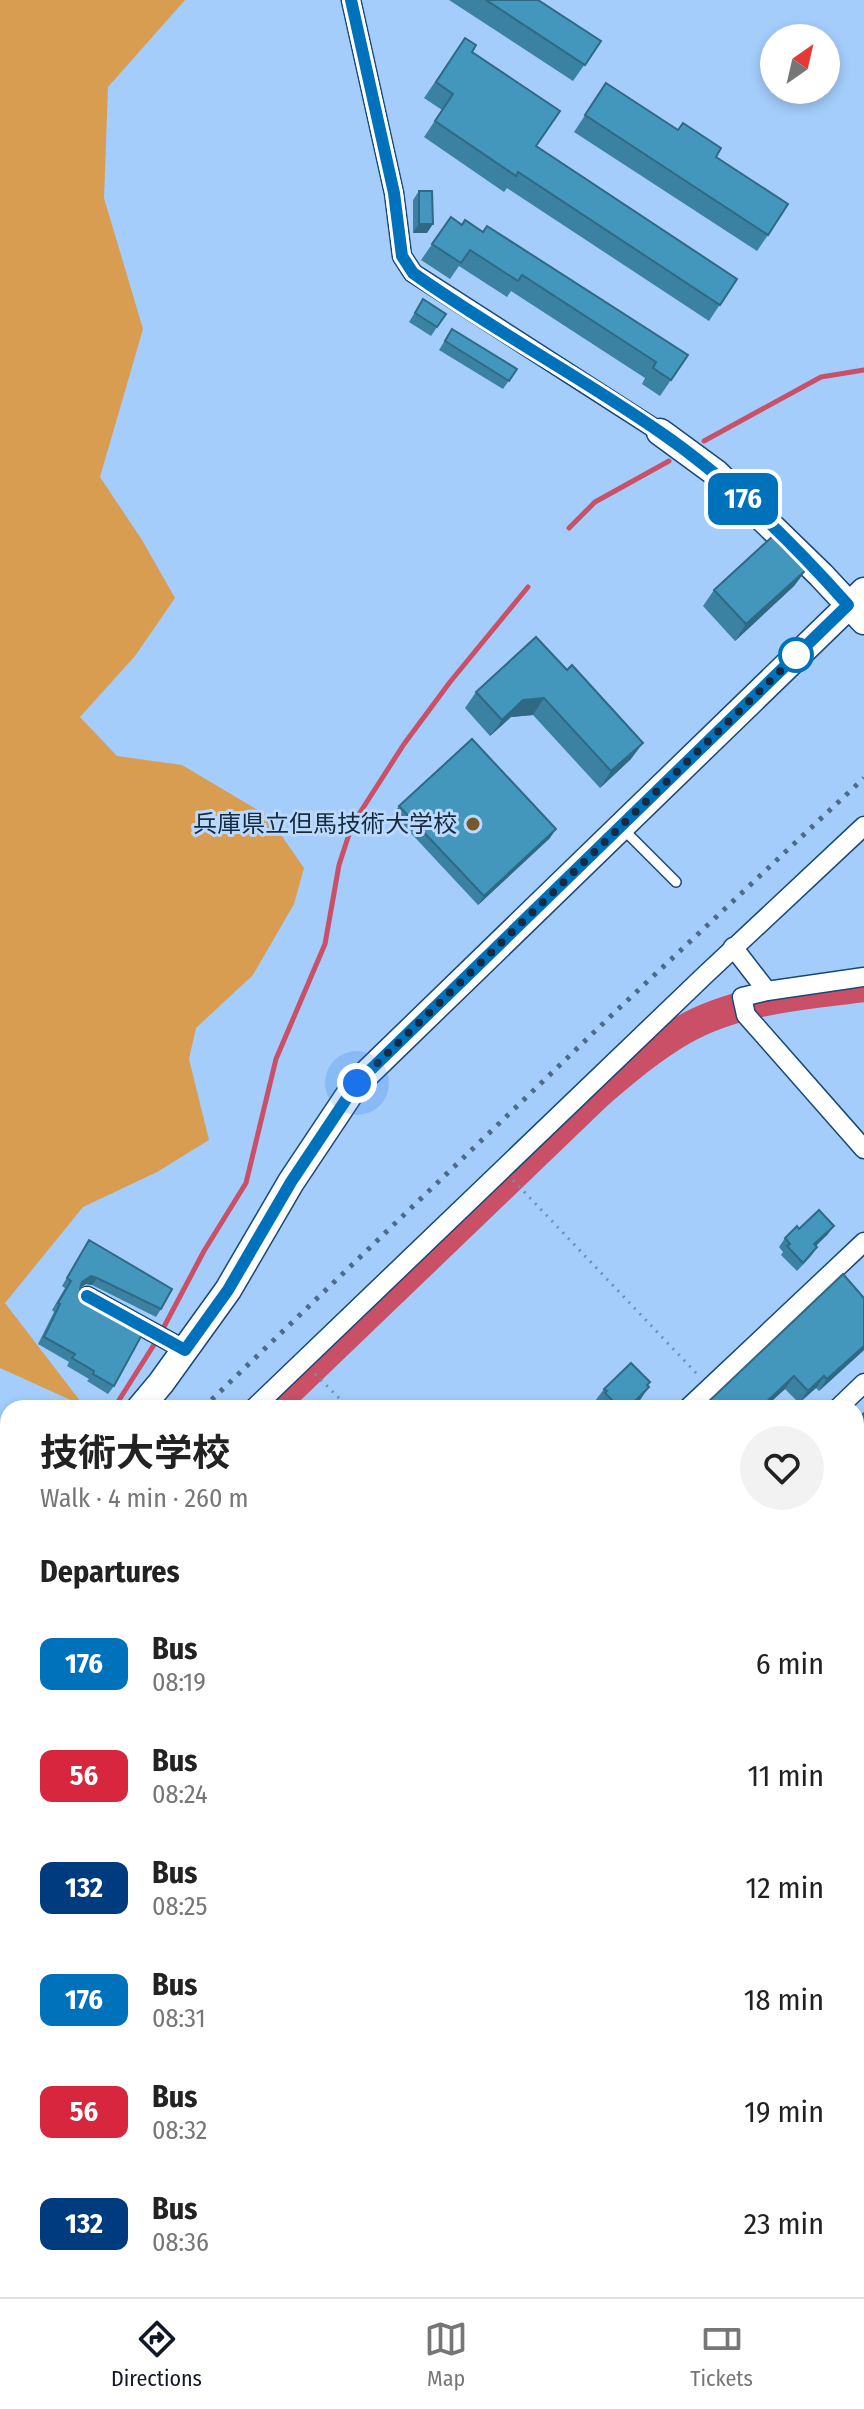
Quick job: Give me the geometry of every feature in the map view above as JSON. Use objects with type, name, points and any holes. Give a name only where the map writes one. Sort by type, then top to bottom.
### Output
[{"type":"street","points":[[146,1400],[228,1290],[291,1182],[357,1083],[619,826],[859,605],[821,575],[716,473],[660,432],[413,273],[402,256],[394,193],[351,0]]},
{"type":"street","points":[[262,1400],[733,947],[864,826]]},
{"type":"street","points":[[733,947],[767,991]]},
{"type":"street","points":[[864,977],[742,997],[744,1008],[864,1149]]},
{"type":"street","points":[[696,1400],[864,1242]]},
{"type":"street","points":[[87,1296],[185,1350]]},
{"type":"lane","points":[[619,826],[676,882]]},
{"type":"path","points":[[517,1185],[709,1386]]},
{"type":"path","points":[[315,1375],[341,1400]]},
{"type":"shaded area","points":[[0,0],[185,0],[108,87],[104,198],[143,329],[100,477],[142,540],[175,598],[135,656],[80,717],[117,756],[182,765],[268,816],[304,868],[294,904],[253,975],[196,1028],[189,1059],[209,1140],[157,1172],[83,1207],[5,1303],[79,1400],[71,1400],[0,1368]]},
{"type":"building","points":[[486,0],[538,0],[601,41],[585,65]]},
{"type":"building","points":[[465,38],[476,45],[472,52],[560,111],[536,146],[737,279],[720,305],[435,121],[453,94],[436,82]]},
{"type":"building","points":[[606,83],[678,130],[683,123],[721,148],[716,157],[788,204],[768,235],[585,115]]},
{"type":"building","points":[[419,191],[432,191],[433,224],[419,224]]},
{"type":"building","points":[[451,217],[462,225],[465,220],[483,232],[487,226],[688,355],[671,380],[653,368],[656,362],[522,275],[518,281],[470,250],[461,263],[432,244]]},
{"type":"building","points":[[423,299],[446,314],[437,327],[415,313]]},
{"type":"building","points":[[452,329],[517,369],[509,381],[445,341]]},
{"type":"building","points":[[774,535],[780,542],[795,549],[798,562],[806,570],[746,624],[714,590]]},
{"type":"building","points":[[536,637],[567,670],[572,665],[643,743],[611,771],[544,698],[523,700],[502,720],[476,692]]},
{"type":"building","points":[[472,739],[556,829],[484,896],[399,806]]},
{"type":"building","points":[[819,1210],[834,1226],[814,1244],[817,1247],[803,1263],[787,1246],[790,1244],[785,1238]]},
{"type":"building","points":[[89,1240],[172,1289],[161,1309],[97,1278],[91,1276],[82,1282],[80,1289],[86,1298],[144,1331],[114,1386],[72,1358],[75,1354],[44,1337],[71,1281],[67,1278]]},
{"type":"building","points":[[843,1274],[864,1298],[864,1346],[827,1379],[824,1376],[808,1391],[794,1376],[768,1400],[710,1400]]},
{"type":"building","points":[[631,1363],[650,1382],[636,1400],[612,1400],[604,1389]]},
{"type":"waterway","points":[[704,441],[821,377],[864,370]]},
{"type":"waterway","points":[[569,528],[595,502],[669,461]]},
{"type":"waterway","points":[[119,1400],[157,1340],[204,1251],[246,1183],[276,1059],[325,944],[339,865],[352,825],[404,744],[528,587]]},
{"type":"waterway","points":[[279,1400],[599,1093],[650,1051],[683,1030],[726,1011],[771,1000],[864,987]]},
{"type":"railway","points":[[211,1400],[864,778]]},
{"type":"bus line","name":"176","points":[[87,1296],[185,1350],[228,1290],[291,1182],[357,1083],[848,605],[716,473],[660,432],[447,298],[413,273],[402,256],[394,193],[351,0]]},
{"type":"place","name":"兵庫県立但馬技術大学校","points":[[473,824]]},
{"type":"route","points":[[357,1083],[805,647],[796,655]]}]
